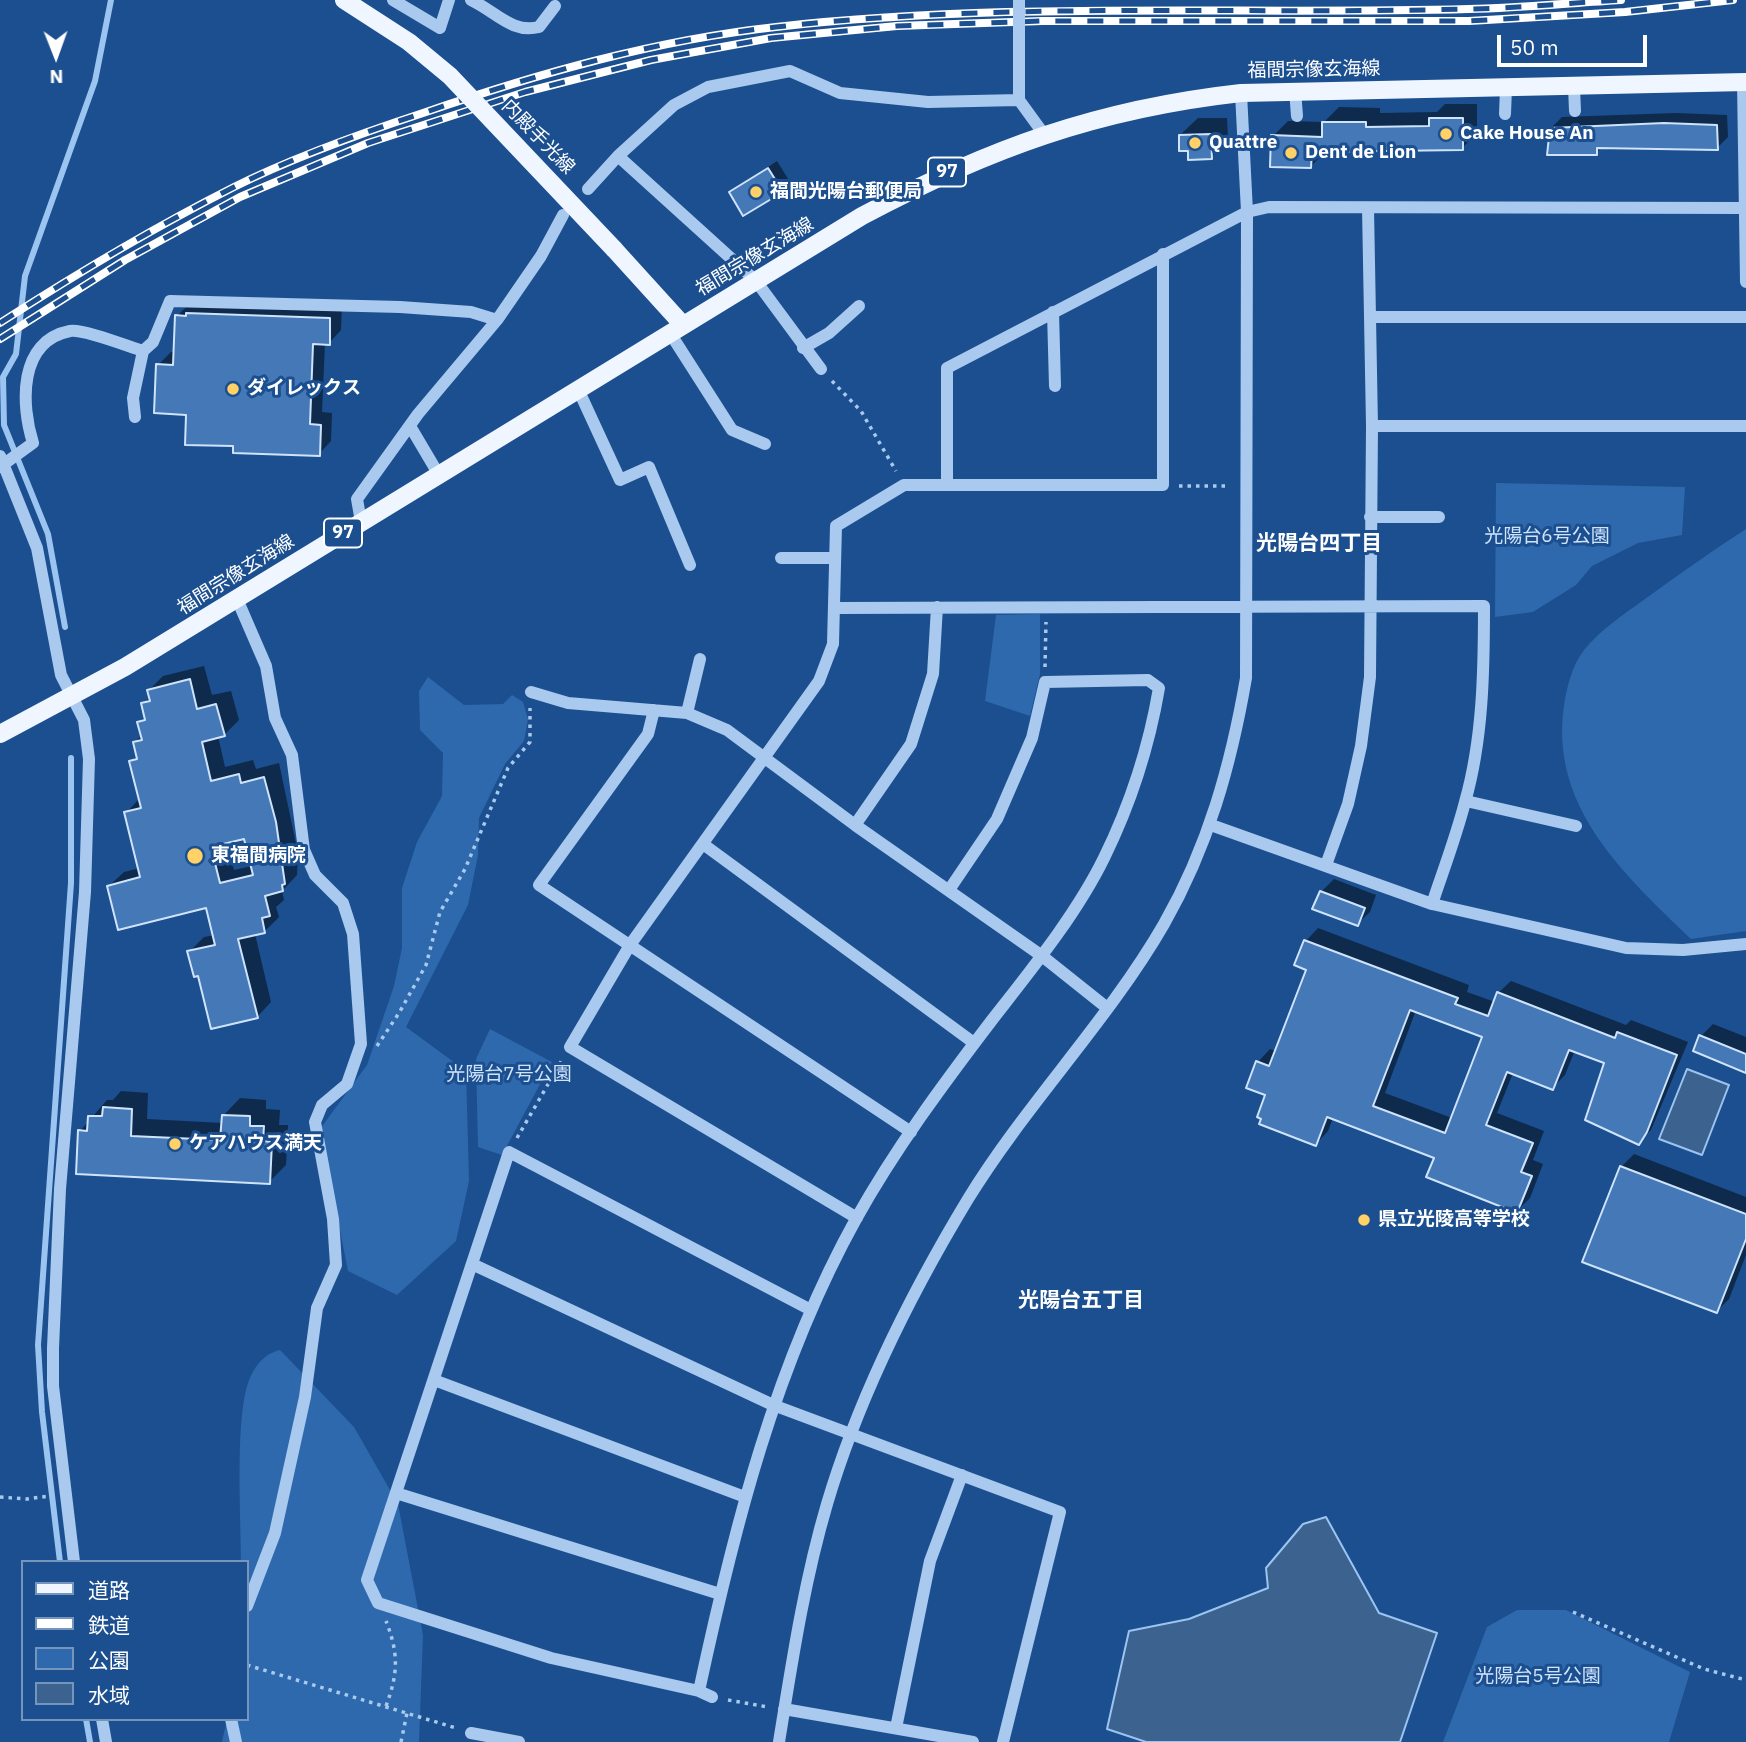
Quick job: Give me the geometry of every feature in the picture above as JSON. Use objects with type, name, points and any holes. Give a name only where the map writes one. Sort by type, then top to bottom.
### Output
[{"type":"main road","name":"内殿手光線","points":[[344,0],[409,42],[450,75],[614,249],[676,329]]},
{"type":"main road","name":"福間宗像玄海線","points":[[0,734],[71,698],[237,599],[862,216],[925,183],[1043,134],[1105,115],[1180,100],[1241,93],[1745,82]]},
{"type":"street","points":[[393,0],[440,28],[449,0]]},
{"type":"street","points":[[471,0],[515,28],[527,30],[539,27],[555,6]]},
{"type":"street","points":[[1019,0],[1019,100],[1043,134]]},
{"type":"street","points":[[588,189],[618,156],[674,105],[708,87],[790,71],[840,93],[928,103],[1019,100]]},
{"type":"street","points":[[1745,82],[1746,282]]},
{"type":"street","points":[[1574,87],[1575,111]]},
{"type":"street","points":[[1506,88],[1506,114]]},
{"type":"street","points":[[1295,90],[1297,116]]},
{"type":"street","points":[[779,1742],[807,1583],[827,1504],[851,1433],[897,1323],[971,1195],[1163,925],[1211,825],[1237,734],[1246,678],[1247,606],[1247,212],[1241,93]]},
{"type":"street","points":[[618,156],[756,281],[821,369]]},
{"type":"street","points":[[947,485],[947,368],[1247,212],[1269,207],[1745,208]]},
{"type":"street","points":[[1326,865],[1348,804],[1361,746],[1370,677],[1372,426],[1368,208]]},
{"type":"street","points":[[361,522],[357,499],[410,426],[497,320],[541,256],[563,215]]},
{"type":"street","points":[[857,1218],[570,1047],[630,945],[819,681],[833,644],[836,526],[904,485],[1163,485],[1163,254]]},
{"type":"street","points":[[135,417],[133,398],[143,351],[153,342],[170,301],[400,307],[471,312],[497,320]]},
{"type":"street","points":[[803,348],[830,333],[859,306]]},
{"type":"street","points":[[1053,312],[1055,386]]},
{"type":"street","points":[[1370,317],[1746,317]]},
{"type":"street","points":[[676,329],[732,430],[765,444]]},
{"type":"street","points":[[74,1560],[53,1386],[53,1348],[60,1189],[85,892],[89,759],[84,720],[61,674],[37,548],[4,461],[33,443],[24,416],[24,389],[35,355],[45,342],[72,331],[143,351]]},
{"type":"street","points":[[578,389],[620,480],[649,467],[690,565]]},
{"type":"street","points":[[410,426],[439,475]]},
{"type":"street","points":[[1372,426],[1746,426]]},
{"type":"street","points":[[1370,517],[1439,517]]},
{"type":"street","points":[[781,558],[835,558]]},
{"type":"street","points":[[237,599],[266,666],[275,718],[292,755],[304,850],[315,875],[344,903],[353,934],[361,1044],[347,1084],[322,1105],[315,1122],[333,1219],[336,1265],[317,1308],[305,1397],[275,1532],[248,1603]]},
{"type":"street","points":[[835,608],[1484,606],[1485,680],[1466,801],[1432,904]]},
{"type":"street","points":[[855,825],[911,744],[933,674],[937,607]]},
{"type":"street","points":[[687,713],[700,659]]},
{"type":"street","points":[[699,1691],[745,1497],[773,1405],[811,1310],[857,1218],[911,1132],[974,1043],[1042,956],[1103,860],[1138,775],[1153,725],[1159,688],[1148,680],[1045,682],[1032,737],[997,819],[948,890]]},
{"type":"street","points":[[531,692],[568,703],[687,713],[727,730],[855,825],[1042,956],[1106,1007]]},
{"type":"street","points":[[654,710],[648,734],[539,885],[911,1132]]},
{"type":"street","points":[[1466,801],[1576,826]]},
{"type":"street","points":[[1211,825],[1432,904],[1626,948],[1683,950],[1746,944]]},
{"type":"street","points":[[703,844],[974,1043]]},
{"type":"street","points":[[712,1697],[699,1691],[551,1658],[378,1603],[367,1580],[509,1152],[811,1310]]},
{"type":"street","points":[[472,1264],[773,1405],[1059,1513],[1003,1742]]},
{"type":"street","points":[[434,1381],[745,1497]]},
{"type":"street","points":[[896,1728],[930,1561],[961,1475]]},
{"type":"street","points":[[396,1493],[720,1594]]},
{"type":"street","points":[[784,1709],[972,1742]]},
{"type":"street","points":[[102,1721],[107,1742]]},
{"type":"street","points":[[231,1721],[236,1742]]},
{"type":"street","points":[[471,1733],[519,1742]]},
{"type":"path","points":[[821,369],[861,411],[904,485]]},
{"type":"path","points":[[1163,485],[1228,486]]},
{"type":"path","points":[[1045,682],[1046,620]]},
{"type":"path","points":[[376,1048],[426,965],[440,912],[465,869],[508,768],[530,742],[531,692]]},
{"type":"path","points":[[509,1152],[570,1047]]},
{"type":"path","points":[[0,1497],[27,1499],[65,1494]]},
{"type":"path","points":[[378,1603],[394,1641],[397,1678],[386,1706]]},
{"type":"path","points":[[1573,1612],[1704,1669],[1746,1680]]},
{"type":"path","points":[[248,1665],[471,1733]]},
{"type":"path","points":[[712,1697],[784,1709]]},
{"type":"path","points":[[401,1742],[407,1713]]},
{"type":"green space","name":"光陽台6号公園","points":[[1496,483],[1685,487],[1682,535],[1638,543],[1592,566],[1576,585],[1533,612],[1495,617]]},
{"type":"green space","points":[[1746,529],[1746,931],[1691,939],[1618,864],[1597,837],[1580,807],[1568,776],[1562,742],[1564,705],[1576,662],[1597,636],[1629,610]]},
{"type":"green space","points":[[1040,614],[1040,674],[1030,716],[985,701],[996,615]]},
{"type":"green space","points":[[428,677],[464,705],[503,704],[512,695],[523,702],[528,719],[524,741],[505,764],[479,818],[478,855],[468,905],[406,1027],[466,1071],[469,1181],[456,1241],[397,1295],[348,1271],[320,1129],[367,1065],[394,986],[402,948],[402,888],[417,842],[442,796],[443,753],[420,730],[419,691]]},
{"type":"green space","name":"光陽台7号公園","points":[[490,1029],[552,1062],[502,1155],[478,1147],[476,1059]]},
{"type":"green space","points":[[280,1350],[354,1427],[398,1504],[423,1635],[419,1742],[222,1742],[227,1721],[248,1721],[248,1560],[241,1560],[241,1421],[248,1383],[256,1367],[269,1355]]},
{"type":"green space","name":"光陽台5号公園","points":[[1517,1610],[1566,1610],[1690,1672],[1669,1742],[1443,1742],[1487,1627]]},
{"type":"water","points":[[1687,1069],[1729,1085],[1702,1155],[1659,1139]]},
{"type":"water","points":[[1326,1517],[1379,1613],[1437,1633],[1400,1742],[1146,1742],[1107,1729],[1129,1631],[1189,1619],[1268,1588],[1266,1568],[1303,1524]]},
{"type":"building","points":[[1429,118],[1463,118],[1463,150],[1312,152],[1311,168],[1270,167],[1271,135],[1322,137],[1322,122],[1366,122],[1366,127],[1429,126]]},
{"type":"building","points":[[1664,123],[1717,125],[1718,150],[1597,148],[1597,155],[1547,155],[1550,128]]},
{"type":"building","name":"Quattre","points":[[1211,134],[1212,159],[1188,160],[1188,151],[1179,151],[1179,135]]},
{"type":"building","name":"福間光陽台郵便局","points":[[768,168],[783,192],[743,216],[729,192]]},
{"type":"building","name":"ダイレックス","points":[[186,313],[330,318],[330,345],[313,344],[310,424],[321,425],[320,456],[233,453],[233,446],[185,445],[186,415],[154,413],[156,364],[173,365],[175,315],[186,316]]},
{"type":"building","points":[[190,679],[197,709],[216,704],[225,736],[202,742],[211,781],[239,774],[241,783],[264,777],[276,822],[285,884],[282,885],[283,891],[265,896],[270,916],[262,918],[265,933],[238,939],[258,1018],[211,1029],[198,976],[194,977],[187,951],[215,945],[206,908],[118,930],[107,886],[140,877],[124,812],[141,808],[129,761],[137,759],[133,742],[142,740],[137,722],[145,720],[141,703],[150,701],[147,690]],"holes":[[[244,839],[253,875],[220,883],[211,847]]]},
{"type":"building","points":[[1320,891],[1365,908],[1358,926],[1312,909]]},
{"type":"building","points":[[1304,940],[1458,998],[1455,1004],[1488,1016],[1497,992],[1615,1038],[1617,1032],[1677,1055],[1647,1132],[1639,1145],[1585,1120],[1604,1063],[1569,1050],[1553,1090],[1507,1072],[1486,1125],[1533,1143],[1521,1172],[1532,1176],[1517,1213],[1426,1177],[1434,1158],[1327,1117],[1316,1146],[1259,1124],[1261,1119],[1257,1117],[1265,1095],[1246,1088],[1256,1061],[1269,1066],[1306,970],[1294,965]],"holes":[[[1410,1010],[1482,1037],[1445,1133],[1373,1106]]]},
{"type":"building","points":[[1699,1035],[1746,1054],[1746,1073],[1693,1051]]},
{"type":"building","name":"ケアハウス満天","points":[[103,1107],[132,1109],[131,1136],[220,1140],[222,1115],[250,1116],[250,1126],[264,1126],[263,1141],[272,1142],[270,1184],[76,1174],[78,1130],[87,1131],[88,1116],[102,1116]]},
{"type":"building","points":[[1620,1166],[1746,1214],[1746,1239],[1717,1313],[1582,1262]]},
{"type":"waterway","points":[[65,627],[48,534],[4,425],[3,377],[16,354],[25,276],[95,81],[111,0]]},
{"type":"waterway","points":[[60,1560],[42,1412],[38,1345],[71,883],[71,758]]},
{"type":"waterway","points":[[86,1721],[90,1742]]},
{"type":"railway","points":[[0,323],[86,269],[174,219],[234,187],[303,156],[509,85],[597,60],[686,40],[776,27],[949,14],[1035,11],[1469,9],[1621,0]]},
{"type":"railway","points":[[0,339],[125,260],[240,197],[368,143],[525,92],[651,60],[771,38],[897,26],[1042,21],[1469,21],[1625,12],[1733,0]]},
{"type":"place","name":"Cake House An","points":[[1446,134]]},
{"type":"place","name":"Quattre","points":[[1195,143]]},
{"type":"place","name":"Dent de Lion","points":[[1291,153]]},
{"type":"place","name":"福間光陽台郵便局","points":[[756,192]]},
{"type":"place","name":"ダイレックス","points":[[233,389]]},
{"type":"place","name":"東福間病院","points":[[195,856]]},
{"type":"place","name":"ケアハウス満天","points":[[175,1144]]},
{"type":"place","name":"県立光陵高等学校","points":[[1364,1220]]},
{"type":"district","name":"光陽台四丁目","points":[[1319,544]]},
{"type":"district","name":"光陽台五丁目","points":[[1081,1301]]}]
